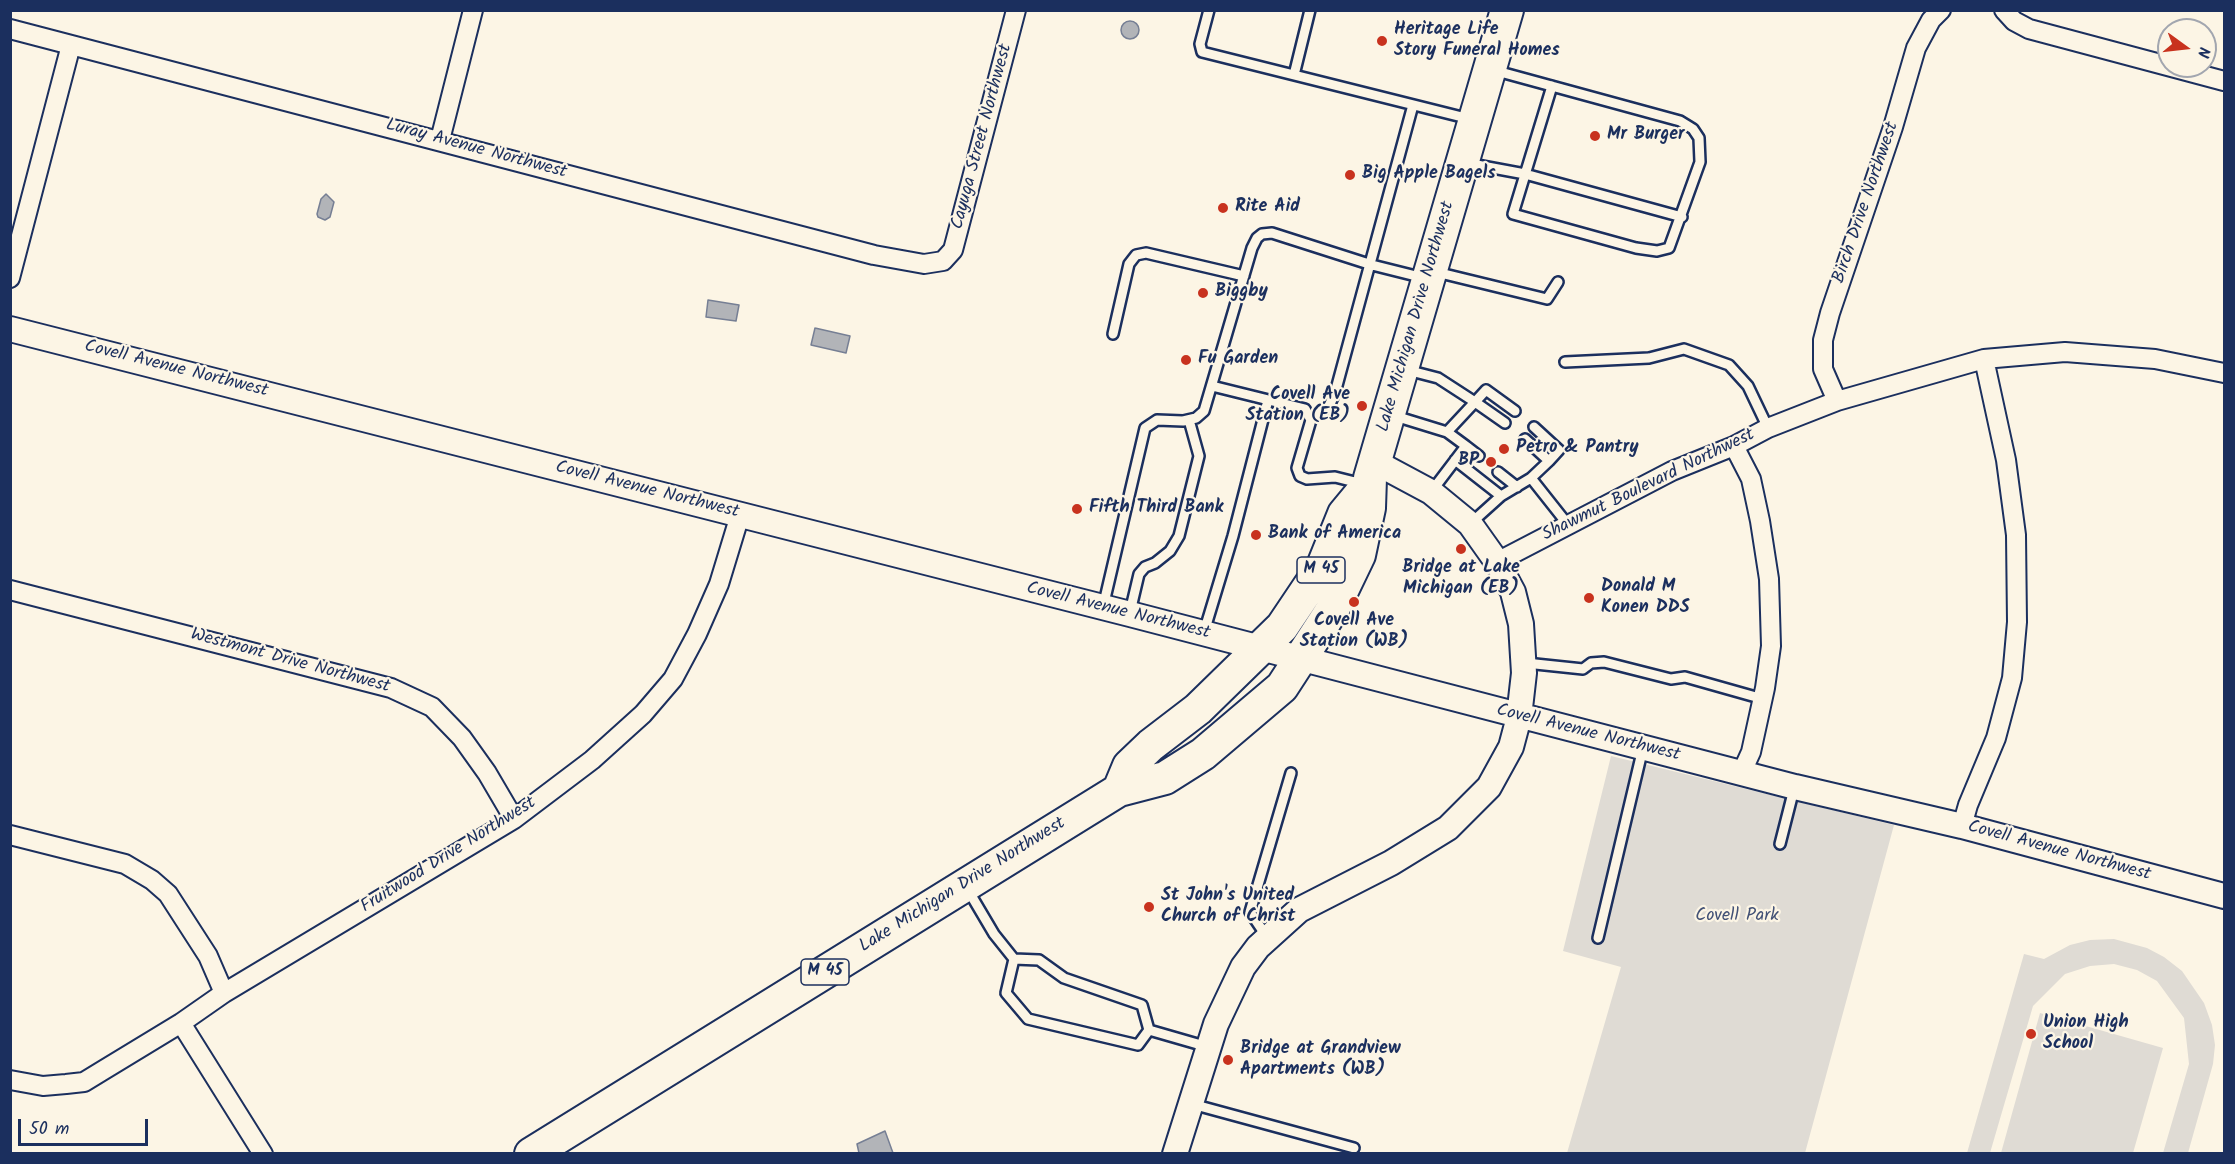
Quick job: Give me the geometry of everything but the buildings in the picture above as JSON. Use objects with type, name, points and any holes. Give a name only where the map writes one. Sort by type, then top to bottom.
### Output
[{"type":"highway","name":"Lake Michigan Drive Northwest","points":[[531,1154],[1119,790],[1164,777],[1203,754],[1282,687],[1342,592],[1359,555],[1369,508],[1371,474],[1507,10]]},
{"type":"highway","name":"Lake Michigan Drive Northwest","points":[[1119,790],[1129,766],[1198,709],[1282,627],[1314,581],[1331,549],[1344,514],[1371,474]]},
{"type":"street","points":[[440,140],[473,10]]},
{"type":"street","name":"Cayuga Street Northwest","points":[[943,261],[953,250],[967,202],[1016,10]]},
{"type":"street","name":"Birch Drive Northwest","points":[[1837,401],[1823,369],[1823,340],[1827,322],[1893,127],[1916,48],[1931,20],[1941,10]]},
{"type":"street","points":[[2004,10],[2014,21],[2029,29],[2224,81]]},
{"type":"street","name":"Luray Avenue Northwest","points":[[10,29],[874,255],[924,264],[943,261]]},
{"type":"street","points":[[10,278],[71,45]]},
{"type":"street","name":"Covell Avenue Northwest","points":[[10,329],[1103,609],[1130,614],[1741,774],[1962,826],[2224,896]]},
{"type":"street","name":"Shawmut Boulevard Northwest","points":[[1497,562],[1672,471],[1734,446],[1768,428],[1837,401],[1984,359],[2065,352],[2155,360],[2224,373]]},
{"type":"street","points":[[1962,826],[1968,805],[1996,738],[2012,678],[2017,622],[2016,535],[2006,460],[1984,359]]},
{"type":"street","points":[[1734,446],[1751,479],[1769,579],[1771,646],[1763,699],[1751,752],[1741,774]]},
{"type":"street","points":[[1175,1154],[1216,1024],[1243,967],[1268,937],[1299,910],[1391,862],[1461,818],[1489,787],[1511,747],[1519,717],[1523,662],[1521,624],[1513,592],[1497,562],[1470,524],[1431,492],[1371,474]]},
{"type":"street","name":"Fruitwood Drive Northwest","points":[[10,1080],[43,1086],[84,1082],[182,1023],[224,993],[514,819],[592,760],[643,714],[673,678],[698,634],[719,584],[740,515]]},
{"type":"street","name":"Westmont Drive Northwest","points":[[10,590],[391,688],[432,707],[462,738],[487,773],[514,819]]},
{"type":"street","points":[[10,835],[125,864],[152,880],[168,894],[208,956],[224,993]]},
{"type":"street","points":[[182,1023],[263,1154]]},
{"type":"lane","points":[[1209,10],[1200,44],[1202,52],[1476,120]]},
{"type":"lane","points":[[1294,75],[1310,10]]},
{"type":"lane","points":[[1491,69],[1680,121],[1693,129],[1699,138],[1700,162],[1669,248],[1657,251],[1588,236],[1513,214],[1552,86]]},
{"type":"lane","points":[[1371,474],[1307,479],[1300,476],[1297,468],[1311,420],[1328,408],[1335,393],[1372,265],[1413,105]]},
{"type":"lane","points":[[1463,163],[1525,174],[1682,217]]},
{"type":"lane","points":[[1103,609],[1145,428],[1157,420],[1196,418],[1204,411],[1244,276],[1257,238],[1262,234],[1272,233],[1372,265],[1547,299],[1558,282]]},
{"type":"lane","points":[[1113,334],[1129,264],[1136,255],[1146,253],[1244,276]]},
{"type":"lane","points":[[1564,363],[1649,358],[1684,349],[1729,365],[1748,386],[1768,428]]},
{"type":"lane","points":[[1402,369],[1438,378],[1505,423]]},
{"type":"lane","points":[[1212,386],[1305,409],[1311,420]]},
{"type":"lane","points":[[1447,432],[1486,390],[1515,411]]},
{"type":"lane","points":[[1203,634],[1233,536],[1268,400]]},
{"type":"lane","points":[[1388,414],[1447,432],[1479,456]]},
{"type":"lane","points":[[1130,614],[1140,574],[1145,567],[1170,551],[1179,536],[1199,456],[1189,420]]},
{"type":"lane","points":[[1470,524],[1501,496],[1531,478],[1559,450],[1534,427]]},
{"type":"lane","points":[[1525,439],[1549,461]]},
{"type":"lane","points":[[1431,492],[1466,446]]},
{"type":"lane","points":[[1455,460],[1501,496]]},
{"type":"lane","points":[[1498,472],[1517,487]]},
{"type":"lane","points":[[1531,478],[1569,526]]},
{"type":"lane","points":[[1523,662],[1583,669],[1591,663],[1604,662],[1671,680],[1693,679],[1763,699]]},
{"type":"lane","points":[[1598,938],[1643,748]]},
{"type":"lane","points":[[1268,937],[1250,912],[1291,773]]},
{"type":"lane","points":[[1779,844],[1795,787]]},
{"type":"lane","points":[[965,885],[994,934],[1014,959],[1039,960],[1064,978],[1142,1005],[1149,1030]]},
{"type":"lane","points":[[1014,959],[1006,993],[1028,1020],[1138,1046],[1149,1030]]},
{"type":"lane","points":[[1149,1030],[1208,1047]]},
{"type":"lane","points":[[1190,1104],[1354,1148]]},
{"type":"green space","name":"Covell Park","points":[[1611,756],[1894,825],[1805,1153],[1567,1153],[1621,967],[1563,951]]},
{"type":"green space","points":[[2114,939],[2147,948],[2164,957],[2182,971],[2204,1003],[2212,1025],[2215,1045],[2213,1064],[2188,1153],[2163,1153],[2189,1064],[2184,1018],[2157,981],[2137,970],[2114,964],[2090,966],[2065,974],[2033,1006],[1990,1153],[1967,1153],[2024,954],[2044,959],[2070,945],[2090,940]]},
{"type":"green space","points":[[2040,1013],[2163,1048],[2133,1153],[2001,1153]]},
{"type":"shaded area","points":[[1126,21],[1134,21],[1139,26],[1137,37],[1126,39],[1121,34],[1121,26]]},
{"type":"shaded area","points":[[326,194],[334,202],[330,217],[325,220],[317,214],[321,199]]},
{"type":"shaded area","points":[[708,300],[739,305],[736,321],[706,317]]},
{"type":"shaded area","points":[[815,328],[850,336],[846,353],[811,345]]},
{"type":"shaded area","points":[[885,1131],[893,1153],[859,1153],[857,1144]]},
{"type":"place","name":"Heritage Life Story Funeral Homes","points":[[1382,41]]},
{"type":"place","name":"Mr Burger","points":[[1595,136]]},
{"type":"place","name":"Big Apple Bagels","points":[[1350,175]]},
{"type":"place","name":"Rite Aid","points":[[1223,208]]},
{"type":"place","name":"Biggby","points":[[1203,293]]},
{"type":"place","name":"Fu Garden","points":[[1186,360]]},
{"type":"place","name":"Covell Ave Station (EB)","points":[[1362,406]]},
{"type":"place","name":"Petro & Pantry","points":[[1504,449]]},
{"type":"place","name":"BP","points":[[1491,462]]},
{"type":"place","name":"Fifth Third Bank","points":[[1077,509]]},
{"type":"place","name":"Bank of America","points":[[1256,535]]},
{"type":"place","name":"Bridge at Lake Michigan (EB)","points":[[1461,549]]},
{"type":"place","name":"Donald M Konen DDS","points":[[1589,598]]},
{"type":"place","name":"Covell Ave Station (WB)","points":[[1354,602]]},
{"type":"place","name":"St John's United Church of Christ","points":[[1149,907]]},
{"type":"place","name":"Union High School","points":[[2031,1034]]},
{"type":"place","name":"Bridge at Grandview Apartments (WB)","points":[[1228,1060]]}]
